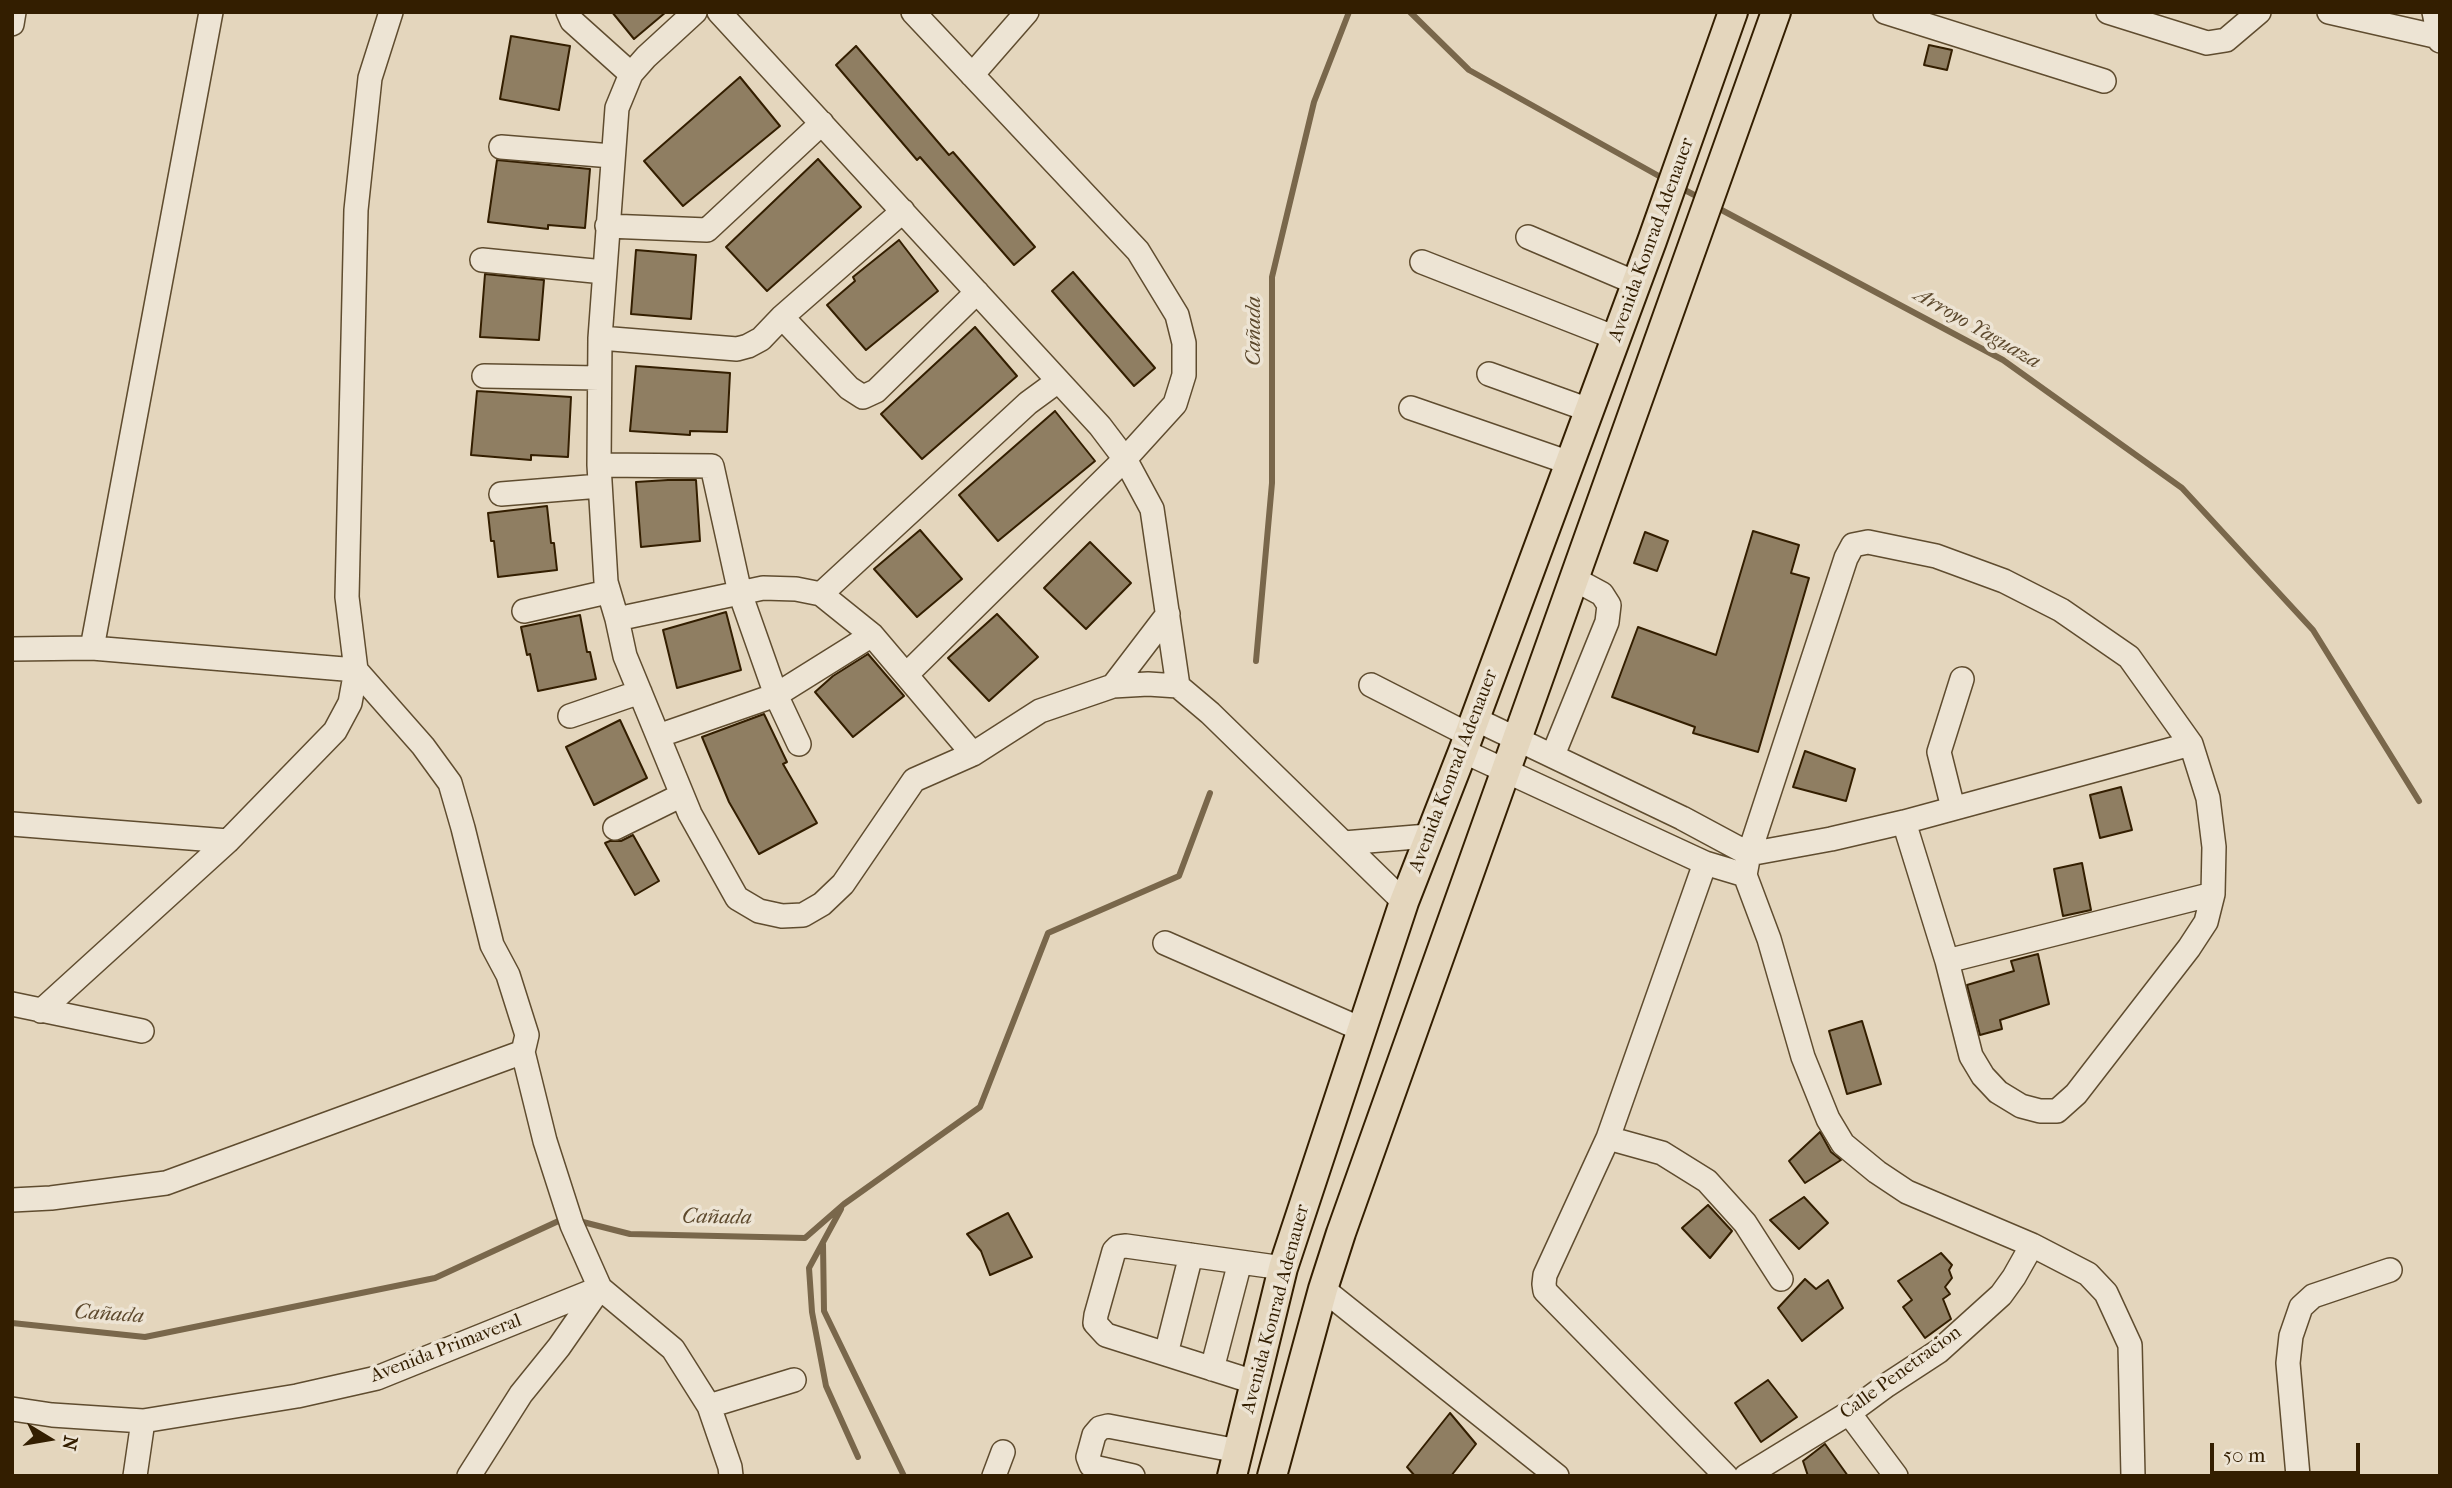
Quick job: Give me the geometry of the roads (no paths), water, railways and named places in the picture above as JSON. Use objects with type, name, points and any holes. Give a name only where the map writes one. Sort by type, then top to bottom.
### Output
[{"type":"main road","name":"Avenida Konrad Adenauer","points":[[1235,1463],[1283,1268],[1404,902],[1570,463],[1733,12]]},
{"type":"main road","name":"Avenida Konrad Adenauer","points":[[1272,1476],[1323,1289],[1776,12]]},
{"type":"street","points":[[12,24],[15,12]]},
{"type":"street","points":[[92,648],[211,12]]},
{"type":"street","points":[[41,1010],[228,841],[335,731],[350,704],[356,670],[347,597],[356,210],[370,78],[391,12]]},
{"type":"street","points":[[568,12],[572,21],[631,74]]},
{"type":"street","points":[[695,12],[631,74],[617,108],[600,338],[600,476],[607,592],[625,656],[690,814],[737,898],[759,911],[782,916],[803,915],[822,904],[843,884],[914,780],[973,754],[1040,711],[1113,686],[1178,686],[1210,713],[1404,902]]},
{"type":"street","points":[[719,12],[1100,426],[1125,459],[1152,509],[1178,686]]},
{"type":"street","points":[[906,675],[1125,459],[1175,404],[1184,375],[1184,343],[1177,315],[1138,251],[912,12]]},
{"type":"street","points":[[972,75],[1027,12]]},
{"type":"street","points":[[1885,12],[2104,81]]},
{"type":"street","points":[[2108,12],[2207,43],[2225,40],[2259,12]]},
{"type":"street","points":[[2329,12],[2439,39],[2434,12]]},
{"type":"street","points":[[607,226],[707,230],[822,123]]},
{"type":"street","points":[[501,147],[612,156]]},
{"type":"street","points":[[600,338],[737,349],[761,339],[782,317],[903,211]]},
{"type":"street","points":[[1528,237],[1636,283]]},
{"type":"street","points":[[482,260],[604,272]]},
{"type":"street","points":[[1422,262],[1616,338]]},
{"type":"street","points":[[782,317],[849,388],[863,397],[876,391],[977,292]]},
{"type":"street","points":[[1489,374],[1589,411]]},
{"type":"street","points":[[484,376],[600,378]]},
{"type":"street","points":[[821,594],[1028,403],[1058,380]]},
{"type":"street","points":[[1411,408],[1570,463]]},
{"type":"street","points":[[501,494],[600,476],[712,466],[740,593],[776,695],[799,744]]},
{"type":"street","points":[[1904,822],[1947,961],[1971,1056],[1983,1076],[1998,1092],[2021,1106],[2040,1111],[2057,1111],[2076,1094],[2189,948],[2206,922],[2213,894],[2214,847],[2208,798],[2191,744],[2129,657],[2060,610],[2004,581],[1936,555],[1868,542],[1853,545],[1846,558],[1747,864],[1803,1057],[1828,1119],[1843,1144],[1907,1192],[2032,1245],[2088,1274],[2106,1293],[2130,1345],[2133,1476]]},
{"type":"street","points":[[1553,755],[1607,622],[1609,605],[1602,594],[1576,580]]},
{"type":"street","points":[[617,620],[763,588],[796,589],[821,594],[872,635],[973,754]]},
{"type":"street","points":[[524,611],[607,592]]},
{"type":"street","points":[[1113,686],[1168,614]]},
{"type":"street","points":[[658,736],[776,695],[872,635]]},
{"type":"street","points":[[12,649],[92,648],[356,670],[423,746],[450,783],[492,945],[508,975],[527,1035],[523,1052],[545,1141],[572,1225],[600,1288],[673,1349],[709,1406],[731,1476]]},
{"type":"street","points":[[1953,808],[1939,752],[1962,679]]},
{"type":"street","points":[[1370,685],[1469,735],[1507,771],[1705,863],[1747,864],[1831,839],[1904,822],[2191,744]]},
{"type":"street","points":[[570,716],[640,692]]},
{"type":"street","points":[[1469,735],[1519,739],[1682,818],[1747,864]]},
{"type":"street","points":[[615,828],[682,795]]},
{"type":"street","points":[[12,824],[228,841]]},
{"type":"street","points":[[1344,844],[1428,836]]},
{"type":"street","points":[[1705,863],[1608,1138],[1545,1275],[1545,1291],[1726,1476]]},
{"type":"street","points":[[1947,961],[2213,894]]},
{"type":"street","points":[[1165,943],[1362,1029]]},
{"type":"street","points":[[12,1004],[142,1031]]},
{"type":"street","points":[[12,1200],[51,1198],[166,1183],[523,1052]]},
{"type":"street","points":[[1608,1138],[1662,1153],[1707,1181],[1745,1223],[1782,1279]]},
{"type":"street","name":"Calle Penetracion","points":[[1746,1476],[1849,1413],[1939,1351],[2001,1295],[2032,1245]]},
{"type":"street","points":[[1254,1382],[1106,1335],[1095,1324],[1096,1315],[1114,1251],[1118,1247],[1283,1268]]},
{"type":"street","points":[[1166,1354],[1191,1255]]},
{"type":"street","points":[[1212,1368],[1240,1262]]},
{"type":"street","points":[[2298,1476],[2288,1363],[2291,1336],[2301,1307],[2313,1296],[2390,1270]]},
{"type":"street","points":[[469,1476],[521,1394],[600,1288]]},
{"type":"street","name":"Avenida Primaveral","points":[[12,1409],[52,1415],[143,1421],[297,1395],[377,1378],[600,1288]]},
{"type":"street","points":[[1323,1289],[1557,1476]]},
{"type":"street","points":[[709,1406],[794,1380]]},
{"type":"street","points":[[1849,1413],[1896,1476]]},
{"type":"street","points":[[135,1476],[143,1421]]},
{"type":"street","points":[[1133,1476],[1091,1465],[1088,1457],[1094,1435],[1100,1428],[1108,1426],[1235,1463]]},
{"type":"street","points":[[994,1476],[1003,1452]]},
{"type":"waterway","name":"Cañada","points":[[1256,661],[1272,483],[1272,277],[1314,102],[1349,12]]},
{"type":"waterway","name":"Arroyo Yaguaza","points":[[1410,12],[1469,70],[1666,180]]},
{"type":"waterway","name":"Arroyo Yaguaza","points":[[1679,187],[1700,198]]},
{"type":"waterway","name":"Arroyo Yaguaza","points":[[1716,207],[2003,360],[2182,488],[2313,630],[2419,801]]},
{"type":"waterway","name":"Cañada","points":[[575,1220],[630,1234],[805,1238],[844,1204],[980,1107],[1048,933],[1179,876],[1210,793]]},
{"type":"waterway","points":[[841,1209],[809,1268],[812,1312],[826,1386],[858,1457]]},
{"type":"waterway","name":"Cañada","points":[[12,1323],[145,1337],[435,1278],[565,1218]]},
{"type":"waterway","name":"Cañada","points":[[823,1244],[824,1311],[904,1476]]}]
